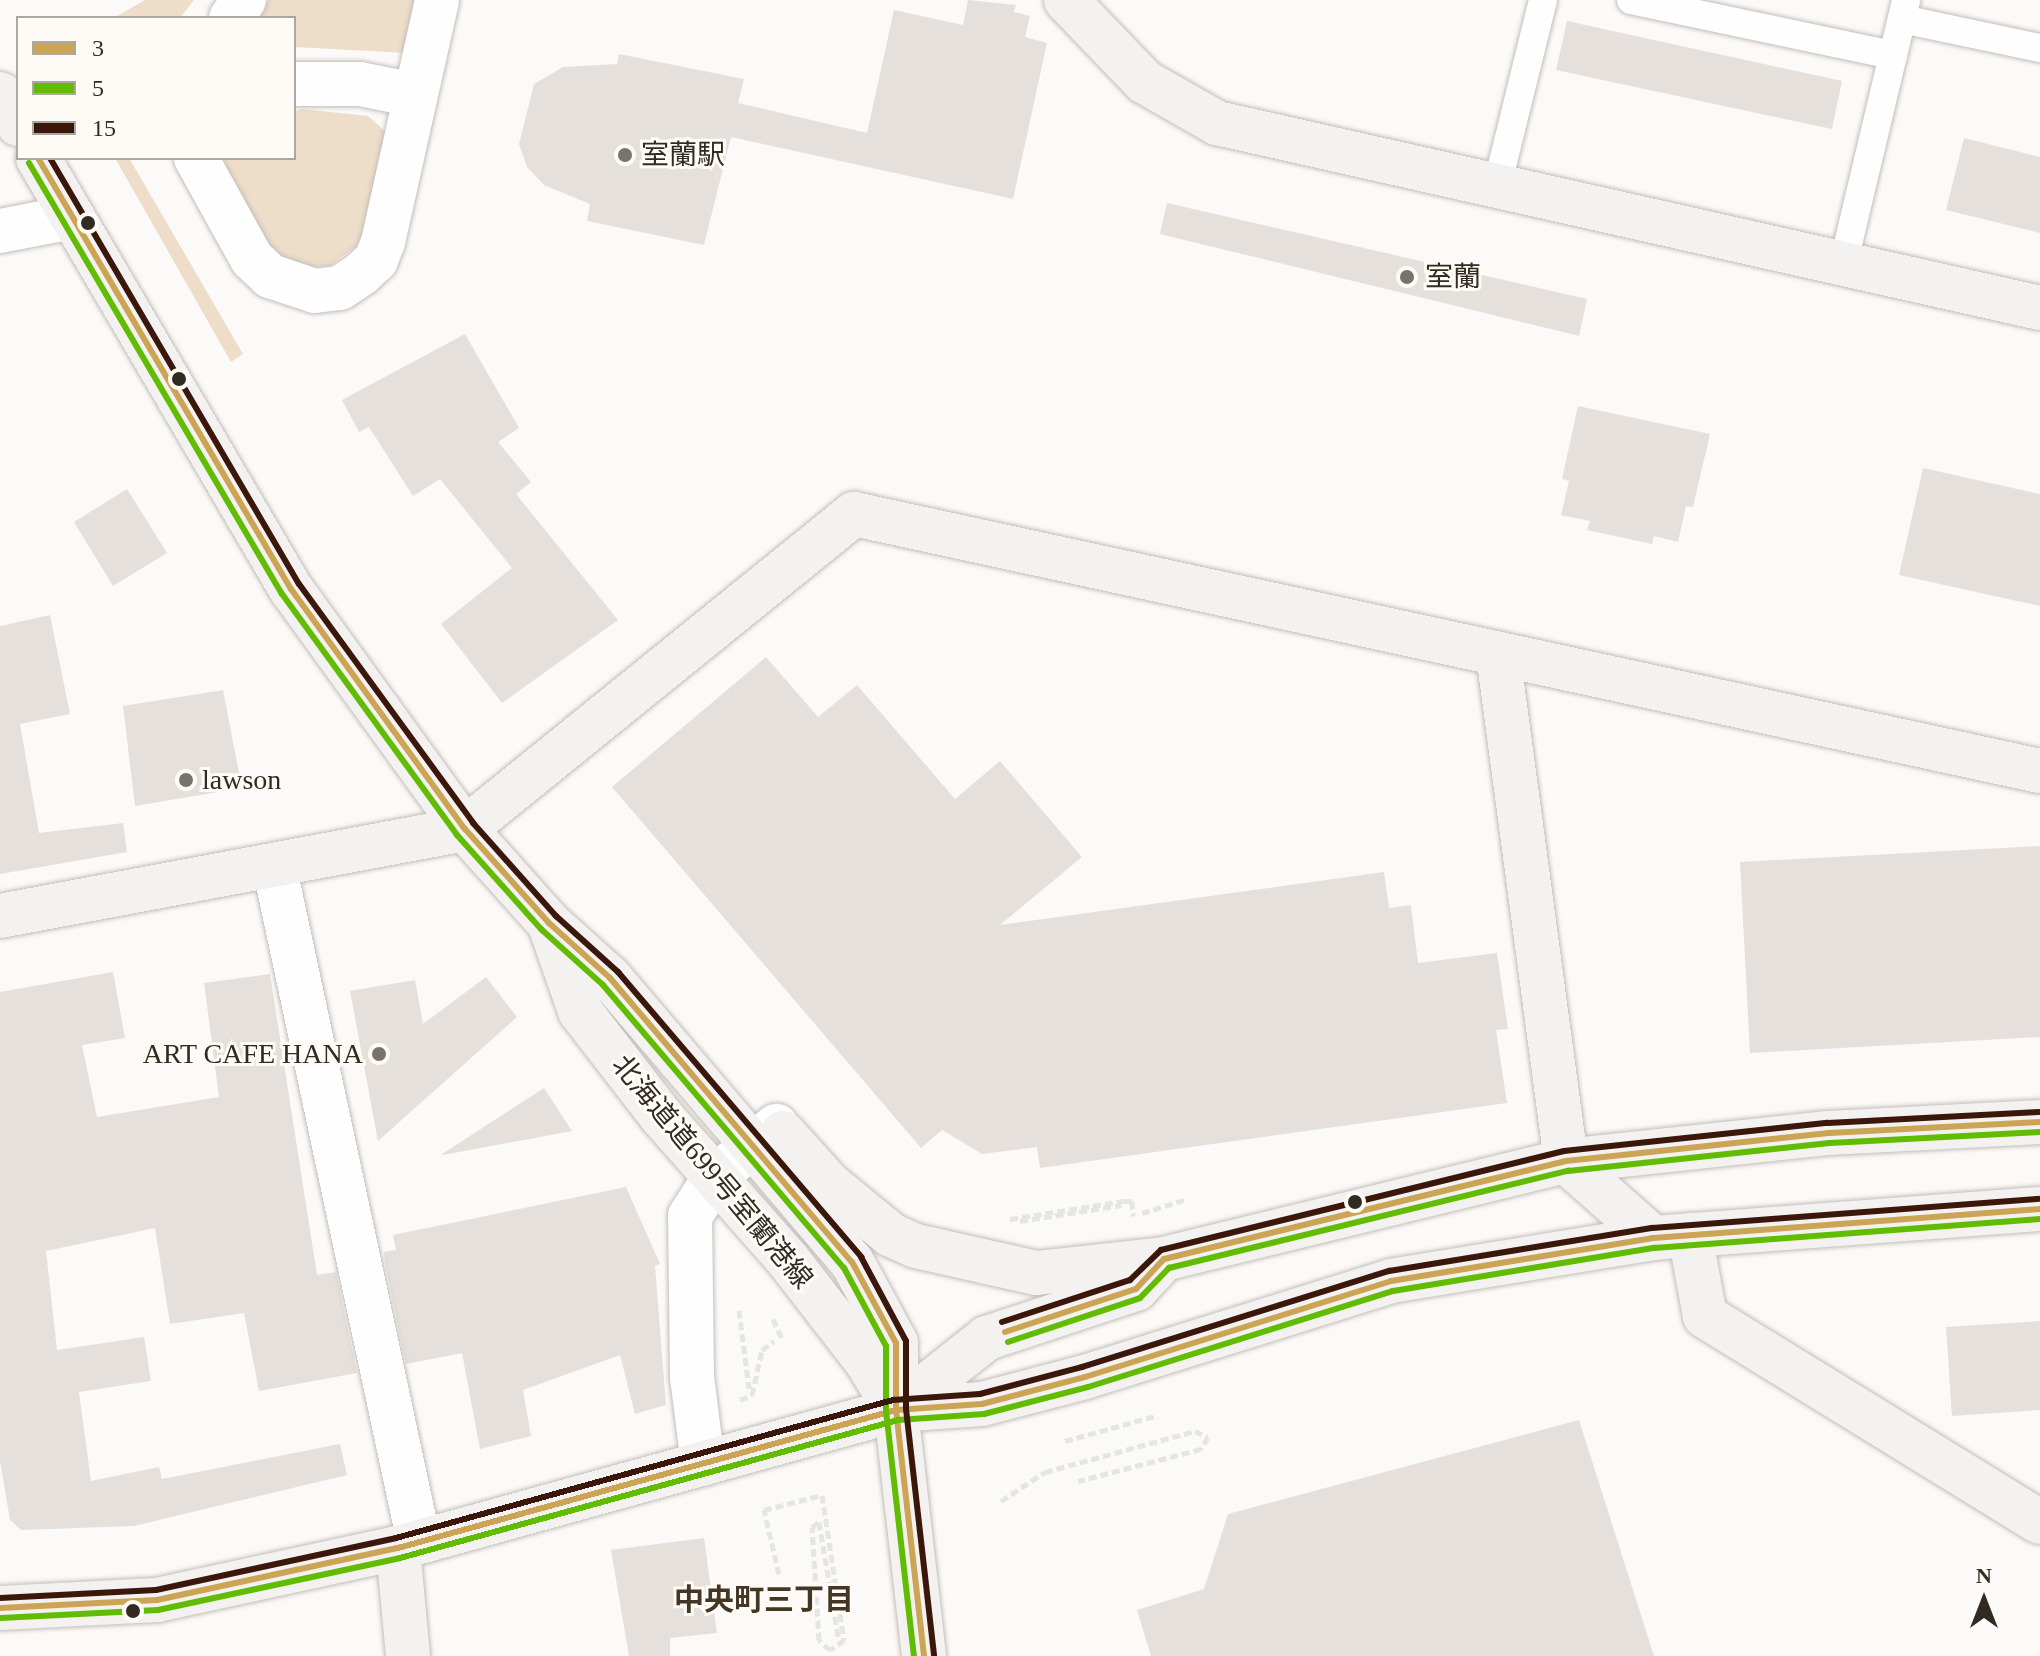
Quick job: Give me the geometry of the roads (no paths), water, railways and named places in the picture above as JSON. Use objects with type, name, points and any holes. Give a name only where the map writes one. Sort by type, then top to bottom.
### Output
[{"type":"main road","points":[[1066,0],[1145,82],[1217,123],[1498,182],[2040,308]]},
{"type":"main road","points":[[0,94],[16,121]]},
{"type":"main road","name":"北海道道699号室蘭港線","points":[[39,160],[291,589],[465,829],[549,923],[630,965],[765,1135],[852,1262],[896,1343],[896,1410]]},
{"type":"main road","points":[[0,916],[465,829],[854,514],[2040,771]]},
{"type":"main road","points":[[1498,654],[1566,1161],[1672,1237],[1705,1316],[2040,1522]]},
{"type":"main road","name":"北海道道699号室蘭港線","points":[[549,923],[580,1011],[867,1362],[896,1410]]},
{"type":"main road","name":"北海道道699号室蘭港線","points":[[765,1135],[891,1235],[916,1246],[1036,1273],[1164,1259],[1566,1161],[1829,1133],[2040,1122]]},
{"type":"main road","points":[[0,1608],[157,1600],[408,1545],[896,1410],[982,1404],[1085,1377],[1391,1281],[1672,1237],[2040,1209]]},
{"type":"main road","points":[[896,1410],[987,1338],[1136,1289],[1164,1259]]},
{"type":"main road","points":[[896,1410],[924,1656]]},
{"type":"main road","points":[[408,1545],[408,1656]]},
{"type":"street","points":[[197,160],[252,259],[289,285],[315,291],[340,288],[376,260],[437,0]]},
{"type":"street","points":[[296,84],[360,84],[415,95]]},
{"type":"street","points":[[0,231],[72,217]]},
{"type":"street","points":[[274,865],[408,1545]]},
{"type":"street","points":[[703,1464],[692,1377],[687,1269],[690,1216],[715,1177],[765,1135]]},
{"type":"lane","points":[[1498,182],[1543,0]]},
{"type":"lane","points":[[1631,0],[1893,55]]},
{"type":"lane","points":[[1844,261],[1904,10],[2040,48]]},
{"type":"place","name":"室蘭駅","points":[[625,155]]},
{"type":"place","name":"室蘭","points":[[1407,277]]},
{"type":"place","name":"lawson","points":[[186,780]]},
{"type":"place","name":"ART CAFE HANA","points":[[379,1054]]},
{"type":"district","name":"中央町三丁目","points":[[764,1600]]}]
